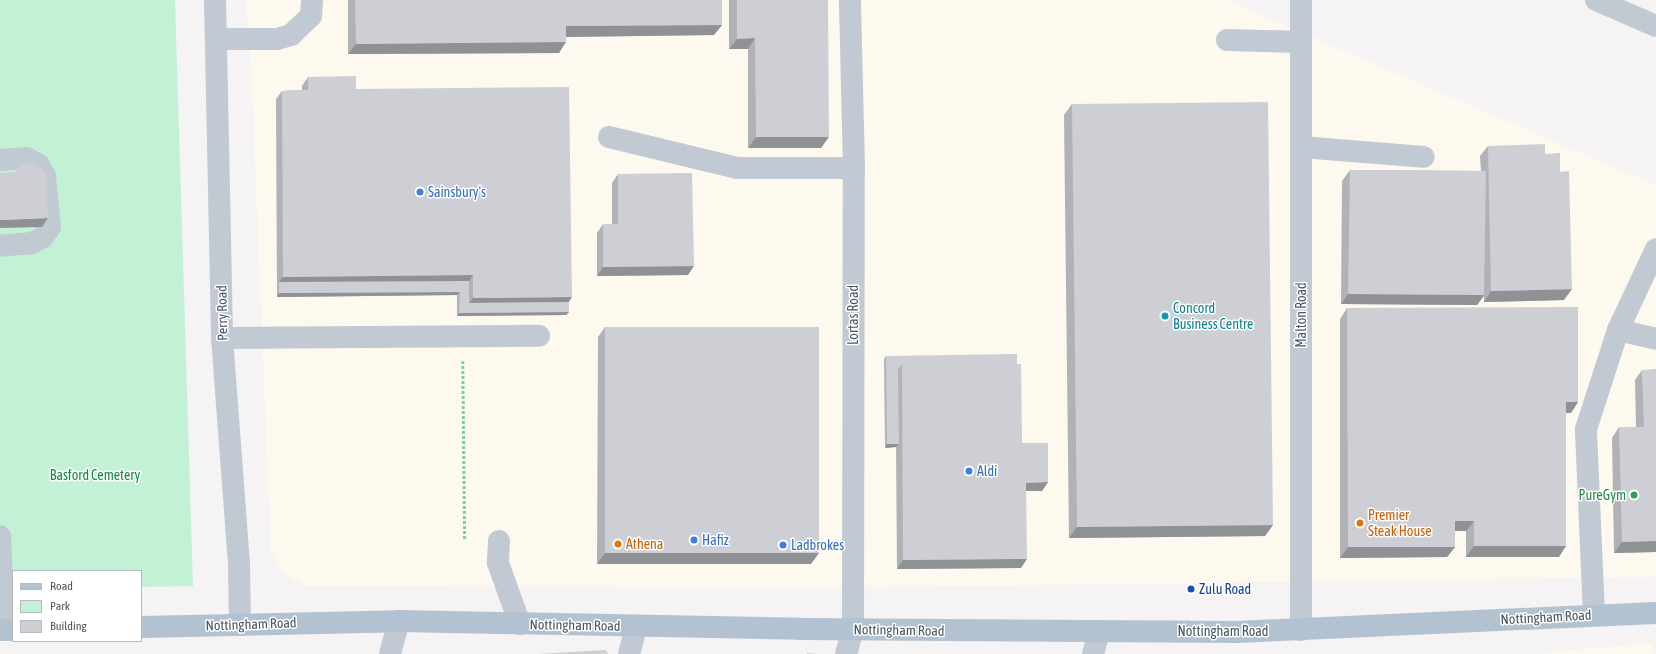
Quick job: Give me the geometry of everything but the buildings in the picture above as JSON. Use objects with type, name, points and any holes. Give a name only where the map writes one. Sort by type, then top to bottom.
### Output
[{"type":"main road","name":"Nottingham Road","points":[[142,627],[399,621],[636,627],[1099,631],[1301,630],[1656,613]]},
{"type":"street","name":"Perry Road","points":[[215,0],[222,338],[239,564],[240,624]]},
{"type":"street","points":[[217,39],[277,39],[291,35],[311,16],[312,0]]},
{"type":"street","name":"Lortas Road","points":[[846,654],[853,629],[854,168],[850,0]]},
{"type":"street","name":"Malton Road","points":[[1301,0],[1301,630]]},
{"type":"street","points":[[1596,0],[1656,26]]},
{"type":"street","points":[[1227,40],[1301,42]]},
{"type":"street","points":[[609,136],[737,168],[854,168]]},
{"type":"street","points":[[1301,147],[1424,157]]},
{"type":"street","points":[[0,160],[27,158],[38,165],[45,176],[50,227],[43,237],[32,243],[0,246]]},
{"type":"street","points":[[1594,615],[1586,429],[1618,330],[1656,249]]},
{"type":"street","points":[[1618,330],[1656,339]]},
{"type":"street","points":[[222,338],[539,336]]},
{"type":"street","points":[[0,536],[6,630]]},
{"type":"street","points":[[499,541],[498,563],[520,624]]},
{"type":"street","points":[[390,654],[399,621]]},
{"type":"street","points":[[629,654],[636,627]]},
{"type":"street","points":[[1093,654],[1099,631]]},
{"type":"path","points":[[462,337],[465,540]]},
{"type":"shaded area","points":[[246,0],[1226,0],[1656,185],[1656,577],[821,588],[305,586],[284,572],[271,552],[251,64]]},
{"type":"shaded area","points":[[1653,643],[1652,654],[1539,654],[1562,651]]},
{"type":"green space","name":"Basford Cemetery","points":[[0,0],[175,0],[193,586],[142,587],[142,570],[12,570],[12,588],[0,589]]},
{"type":"place","name":"Sainsbury's","points":[[420,192]]},
{"type":"place","name":"Concord Business Centre","points":[[1165,316]]},
{"type":"place","name":"Aldi","points":[[969,471]]},
{"type":"place","name":"PureGym","points":[[1634,495]]},
{"type":"place","name":"Premier Steak House","points":[[1360,523]]},
{"type":"place","name":"Hafiz","points":[[694,540]]},
{"type":"place","name":"Athena","points":[[618,544]]},
{"type":"place","name":"Ladbrokes","points":[[783,545]]},
{"type":"place","name":"Zulu Road","points":[[1191,589]]}]
